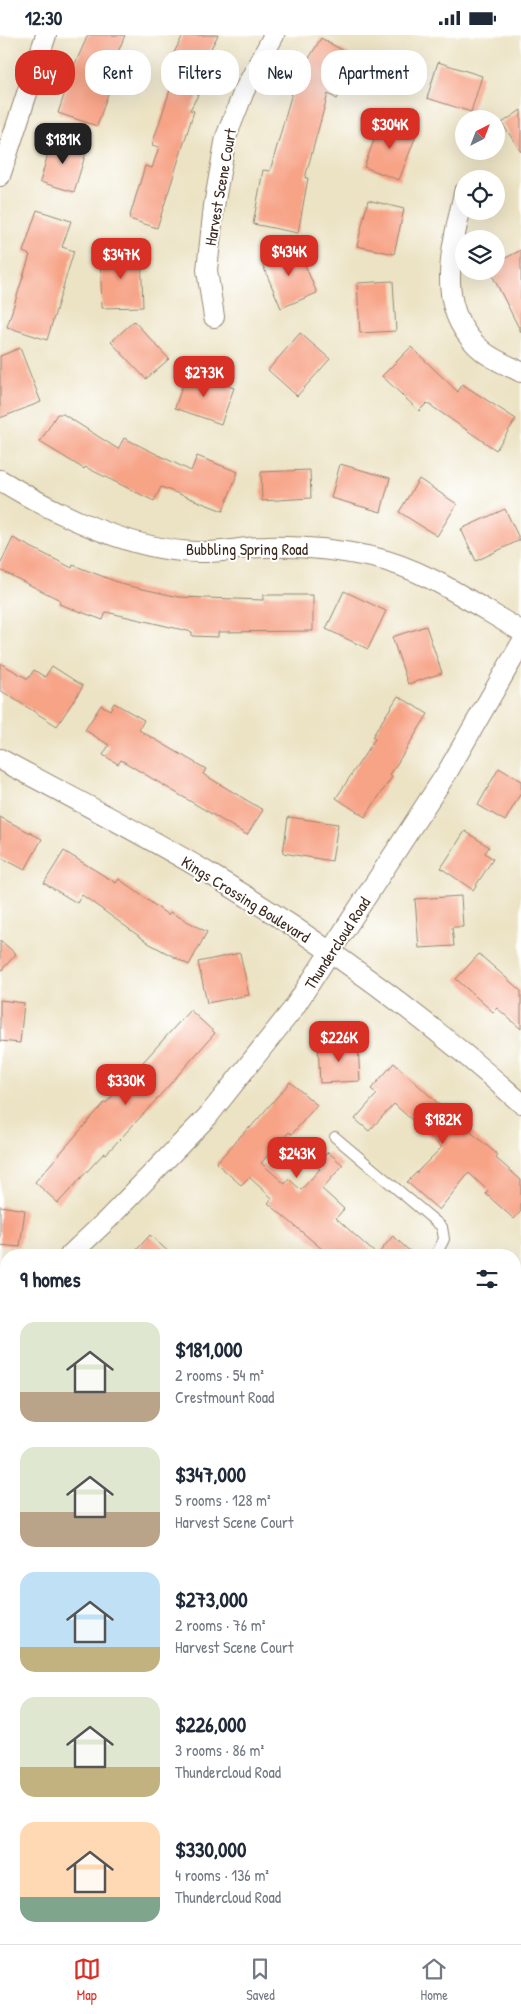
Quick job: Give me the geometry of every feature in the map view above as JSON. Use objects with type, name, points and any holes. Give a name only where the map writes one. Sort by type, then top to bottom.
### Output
[{"type":"street","points":[[0,176],[46,35]]},
{"type":"street","name":"Harvest Scene Court","points":[[214,317],[206,270],[214,206],[226,137],[244,91],[274,35]]},
{"type":"street","points":[[458,220],[453,244],[449,289],[459,324],[484,352],[521,373]]},
{"type":"street","name":"Bubbling Spring Road","points":[[0,480],[70,517],[132,543],[198,552],[266,547],[324,550],[373,557],[423,574],[521,631]]},
{"type":"street","name":"Thundercloud Road","points":[[76,1249],[208,1116],[293,1009],[332,952],[448,771],[521,643]]},
{"type":"street","name":"Kings Crossing Boulevard","points":[[0,759],[209,873],[332,952],[404,1003],[521,1103]]},
{"type":"lane","points":[[335,1137],[442,1227],[444,1239],[439,1249]]},
{"type":"building","points":[[88,35],[125,35],[119,50],[85,50],[85,95],[108,95],[97,126],[58,113],[64,95],[75,95],[75,64]]},
{"type":"building","points":[[183,35],[218,35],[210,50],[175,50]]},
{"type":"building","points":[[321,38],[342,50],[321,50],[321,95],[328,95],[305,178],[308,178],[298,233],[253,224],[263,170],[270,171],[291,95],[311,95],[311,55]]},
{"type":"building","points":[[438,62],[482,76],[472,110],[465,110],[427,98]]},
{"type":"building","points":[[168,95],[198,95],[190,110],[194,111],[157,228],[129,219],[145,166],[152,168],[159,147],[152,145]]},
{"type":"building","points":[[330,95],[339,95],[337,99]]},
{"type":"building","points":[[521,110],[521,152],[505,128],[505,121]]},
{"type":"building","points":[[382,119],[417,133],[399,180],[364,167]]},
{"type":"building","points":[[52,139],[87,149],[74,192],[40,182]]},
{"type":"building","points":[[368,200],[404,209],[394,254],[357,246]]},
{"type":"building","points":[[37,210],[71,221],[62,247],[74,251],[47,340],[7,327],[30,255],[23,252]]},
{"type":"building","points":[[297,246],[317,293],[281,308],[261,261]]},
{"type":"building","points":[[521,250],[521,332],[495,280],[505,280],[505,258]]},
{"type":"building","points":[[141,252],[143,307],[102,308],[100,253]]},
{"type":"building","points":[[393,281],[396,331],[360,333],[357,283]]},
{"type":"building","points":[[134,321],[169,359],[146,379],[111,342]]},
{"type":"building","points":[[300,333],[330,359],[297,396],[268,370]]},
{"type":"building","points":[[411,347],[458,392],[462,384],[516,419],[496,450],[427,403],[419,411],[382,376]]},
{"type":"building","points":[[20,348],[41,402],[0,418],[0,356]]},
{"type":"building","points":[[187,371],[234,388],[221,424],[175,408]]},
{"type":"building","points":[[57,414],[63,414],[118,449],[124,438],[191,471],[197,456],[238,472],[223,511],[161,487],[154,501],[85,467],[84,469],[40,442]]},
{"type":"building","points":[[340,464],[390,478],[381,512],[331,498]]},
{"type":"building","points":[[310,470],[311,498],[262,501],[261,472]]},
{"type":"building","points":[[419,479],[457,504],[437,536],[399,512]]},
{"type":"building","points":[[505,509],[520,540],[476,561],[461,529]]},
{"type":"building","points":[[13,538],[72,568],[73,565],[125,585],[179,597],[263,600],[263,595],[313,595],[313,631],[218,632],[218,637],[192,636],[192,632],[106,612],[103,620],[59,604],[60,600],[0,570],[0,565]]},
{"type":"building","points":[[344,591],[386,611],[368,649],[326,629]]},
{"type":"building","points":[[426,626],[442,673],[408,684],[392,637]]},
{"type":"building","points":[[0,663],[28,679],[34,670],[45,677],[52,666],[83,686],[57,726],[0,690]]},
{"type":"building","points":[[398,696],[428,714],[390,775],[392,777],[365,817],[336,798],[375,739],[372,737]]},
{"type":"building","points":[[114,703],[144,720],[139,730],[206,769],[203,774],[263,810],[247,835],[121,760],[118,764],[103,755],[109,745],[85,730],[101,705],[110,710]]},
{"type":"building","points":[[499,768],[521,781],[521,793],[505,821],[478,805]]},
{"type":"building","points":[[0,817],[42,839],[25,870],[0,857]]},
{"type":"building","points":[[288,817],[338,824],[332,861],[283,853]]},
{"type":"building","points":[[465,831],[489,847],[485,853],[493,859],[473,890],[441,868]]},
{"type":"building","points":[[64,851],[116,883],[119,879],[168,915],[170,912],[207,932],[189,965],[150,944],[82,895],[77,903],[44,883]]},
{"type":"building","points":[[461,896],[463,927],[452,927],[454,946],[419,948],[415,899]]},
{"type":"building","points":[[0,940],[16,954],[0,972]]},
{"type":"building","points":[[240,953],[249,995],[207,1003],[198,962]]},
{"type":"building","points":[[479,954],[521,991],[521,1029],[497,1008],[493,1012],[456,979]]},
{"type":"building","points":[[0,1000],[24,1003],[20,1043],[0,1041]]},
{"type":"building","points":[[190,1010],[215,1033],[148,1109],[58,1203],[35,1182],[105,1102]]},
{"type":"building","points":[[358,1043],[360,1081],[320,1083],[318,1045]]},
{"type":"building","points":[[394,1063],[498,1155],[496,1158],[521,1180],[521,1211],[514,1219],[486,1194],[488,1191],[469,1173],[439,1210],[407,1182],[442,1147],[394,1104],[369,1131],[355,1119],[377,1094],[371,1089]]},
{"type":"building","points":[[290,1082],[317,1105],[292,1134],[289,1132],[261,1163],[285,1184],[289,1179],[301,1190],[320,1169],[316,1166],[328,1152],[343,1165],[322,1189],[344,1209],[336,1218],[370,1249],[322,1249],[268,1203],[272,1198],[249,1177],[241,1185],[216,1163]]},
{"type":"building","points":[[0,1206],[25,1210],[20,1247],[0,1245]]},
{"type":"building","points":[[150,1235],[165,1249],[137,1249]]},
{"type":"building","points":[[393,1236],[407,1249],[382,1249]]}]
